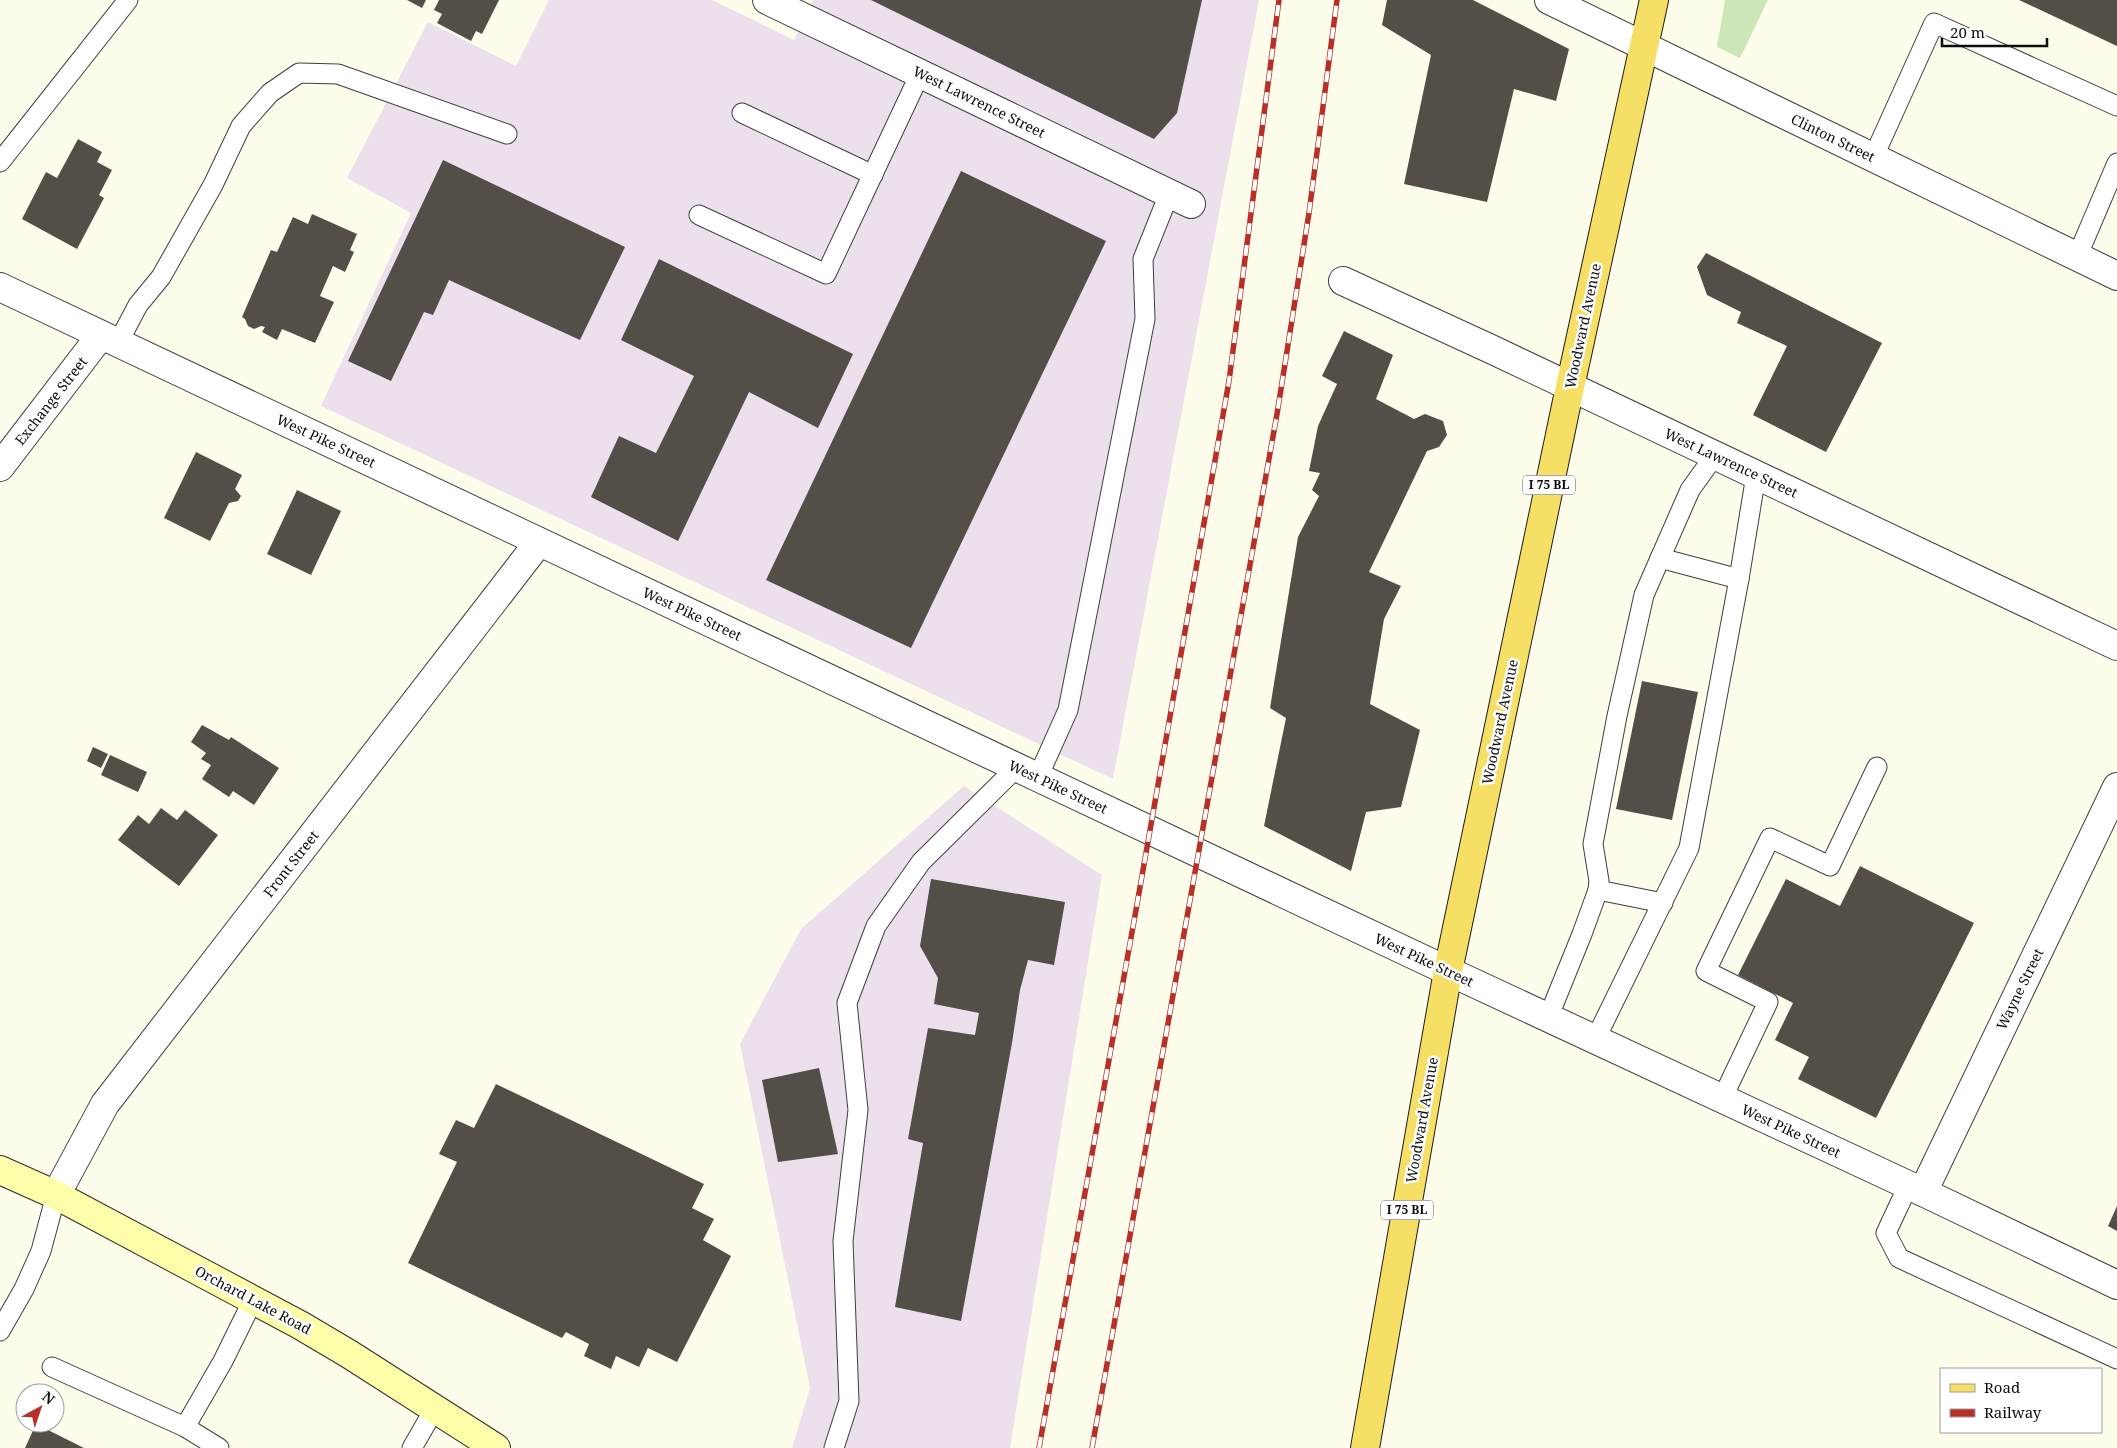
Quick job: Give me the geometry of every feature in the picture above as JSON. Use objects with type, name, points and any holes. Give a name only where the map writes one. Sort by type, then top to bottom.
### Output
[{"type":"main road","name":"Woodward Avenue","points":[[1365,1448],[1448,971],[1570,387],[1654,0]]},
{"type":"main road","name":"Orchard Lake Road","points":[[0,1170],[56,1195],[332,1344],[496,1448]]},
{"type":"street","name":"West Lawrence Street","points":[[767,0],[1180,199]]},
{"type":"street","name":"Clinton Street","points":[[1549,0],[2117,276]]},
{"type":"street","name":"West Lawrence Street","points":[[1343,281],[2117,646]]},
{"type":"street","name":"West Pike Street","points":[[0,287],[2117,1285]]},
{"type":"street","name":"Exchange Street","points":[[0,467],[109,339]]},
{"type":"street","name":"Front Street","points":[[56,1195],[106,1104],[539,542]]},
{"type":"street","name":"Wayne Street","points":[[1915,1189],[2117,787]]},
{"type":"lane","points":[[0,162],[128,0]]},
{"type":"lane","points":[[1873,158],[1934,23],[2117,106]]},
{"type":"lane","points":[[109,339],[161,277],[213,185],[241,126],[270,93],[299,73],[338,74],[507,134]]},
{"type":"lane","points":[[699,215],[826,274],[920,74]]},
{"type":"lane","points":[[742,113],[873,174]]},
{"type":"lane","points":[[2077,256],[2117,163]]},
{"type":"lane","points":[[834,1448],[849,1401],[843,1241],[858,1110],[847,1003],[876,926],[921,862],[1027,772],[1068,710],[1145,319],[1143,259],[1180,199]]},
{"type":"lane","points":[[1548,1018],[1598,890],[1599,881],[1593,844],[1617,716],[1644,595],[1690,490],[1714,455]]},
{"type":"lane","points":[[1595,1040],[1689,848],[1739,579],[1756,475]]},
{"type":"lane","points":[[1660,558],[1739,579]]},
{"type":"lane","points":[[1722,1099],[1768,1002],[1706,971],[1770,838],[1830,866],[1878,767]]},
{"type":"lane","points":[[1598,890],[1663,903]]},
{"type":"lane","points":[[1915,1189],[1886,1233],[1899,1258],[2117,1359]]},
{"type":"lane","points":[[0,1331],[24,1289],[41,1251],[56,1195]]},
{"type":"lane","points":[[185,1427],[223,1361],[253,1300]]},
{"type":"lane","points":[[52,1367],[185,1427],[219,1448]]},
{"type":"lane","points":[[412,1448],[435,1408]]},
{"type":"shaded area","points":[[549,0],[712,0],[794,40],[813,0],[1259,0],[1113,779],[321,406],[411,213],[347,178],[428,22],[516,66]]},
{"type":"shaded area","points":[[964,786],[1102,875],[1010,1448],[792,1448],[810,1388],[740,1044],[801,929]]},
{"type":"green space","points":[[1725,0],[1768,0],[1740,58],[1717,47]]},
{"type":"building","points":[[407,0],[426,0],[422,8]]},
{"type":"building","points":[[439,0],[499,0],[482,34],[476,31],[471,41],[437,23],[442,14],[434,10]]},
{"type":"building","points":[[871,0],[1202,0],[1177,113],[1154,139]]},
{"type":"building","points":[[1387,0],[1473,0],[1569,49],[1556,101],[1514,89],[1487,202],[1404,184],[1431,55],[1382,25]]},
{"type":"building","points":[[2019,0],[2117,0],[2117,46]]},
{"type":"building","points":[[78,139],[102,152],[97,162],[112,170],[99,195],[104,198],[77,249],[22,219],[46,172],[57,178]]},
{"type":"building","points":[[443,160],[625,247],[580,340],[449,280],[433,315],[424,312],[391,381],[348,361]]},
{"type":"building","points":[[961,171],[1106,241],[911,648],[766,580]]},
{"type":"building","points":[[312,214],[357,234],[350,250],[354,252],[345,272],[333,266],[320,296],[334,302],[315,343],[282,329],[277,340],[262,332],[265,327],[261,326],[254,329],[248,326],[242,317],[271,250],[277,252],[293,217],[308,224]]},
{"type":"building","points":[[1706,253],[1882,343],[1826,452],[1753,415],[1787,346],[1737,323],[1741,312],[1707,295],[1697,267]]},
{"type":"building","points":[[659,259],[853,354],[818,428],[749,392],[678,541],[591,497],[619,436],[656,453],[694,376],[621,340]]},
{"type":"building","points":[[1344,331],[1393,355],[1376,399],[1414,419],[1425,414],[1443,421],[1447,435],[1439,447],[1427,451],[1369,572],[1401,586],[1384,619],[1370,704],[1420,730],[1401,807],[1366,812],[1351,871],[1264,826],[1286,718],[1270,708],[1298,537],[1319,496],[1312,490],[1320,473],[1309,471],[1318,426],[1337,384],[1322,376]]},
{"type":"building","points":[[196,452],[242,475],[235,489],[241,496],[238,501],[229,503],[210,541],[164,518]]},
{"type":"building","points":[[297,490],[341,511],[311,575],[267,554]]},
{"type":"building","points":[[1642,681],[1698,692],[1672,820],[1616,809]]},
{"type":"building","points":[[202,725],[229,740],[231,737],[279,768],[254,805],[233,791],[229,797],[202,779],[211,765],[201,759],[206,753],[191,742]]},
{"type":"building","points":[[93,747],[108,754],[101,768],[87,761]]},
{"type":"building","points":[[110,755],[147,772],[138,792],[101,775]]},
{"type":"building","points":[[161,808],[177,820],[185,810],[218,835],[179,886],[118,840],[138,815],[149,824]]},
{"type":"building","points":[[1860,866],[1974,923],[1876,1118],[1798,1079],[1809,1057],[1775,1040],[1793,1003],[1738,975],[1786,879],[1840,906]]},
{"type":"building","points":[[931,879],[1065,902],[1054,965],[1028,960],[1020,990],[961,1321],[895,1307],[923,1143],[908,1139],[928,1028],[975,1035],[979,1013],[934,1004],[938,978],[920,946]]},
{"type":"building","points":[[819,1068],[838,1154],[778,1162],[762,1080]]},
{"type":"building","points":[[496,1084],[704,1184],[692,1208],[714,1219],[703,1240],[731,1256],[677,1362],[648,1348],[639,1367],[616,1356],[611,1369],[584,1356],[589,1344],[566,1332],[562,1338],[408,1263],[457,1162],[439,1154],[456,1120],[474,1128]]},
{"type":"building","points":[[2117,1206],[2117,1231],[2108,1226]]},
{"type":"building","points":[[32,1433],[54,1433],[84,1448],[25,1448]]},
{"type":"railway","points":[[1039,1448],[1229,381],[1279,0]]},
{"type":"railway","points":[[1092,1448],[1277,414],[1309,213],[1337,0]]}]
